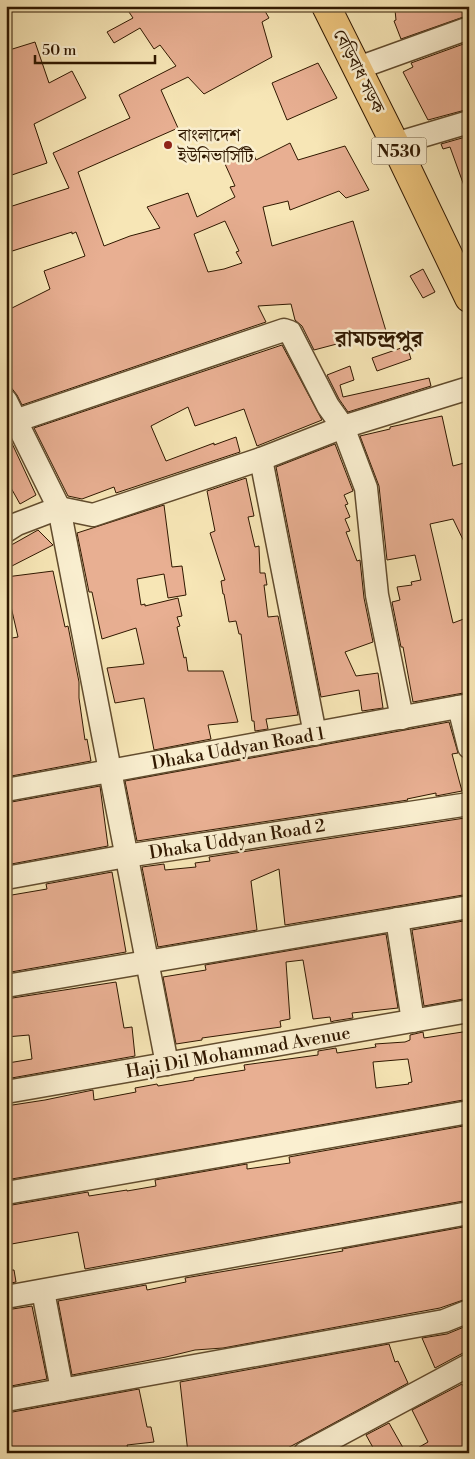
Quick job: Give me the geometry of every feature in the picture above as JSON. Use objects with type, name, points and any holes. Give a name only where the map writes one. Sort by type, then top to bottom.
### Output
[{"type":"highway","name":"বেড়িবাধ সড়ক","points":[[326,6],[469,298]]},
{"type":"street","points":[[358,68],[469,28]]},
{"type":"street","points":[[395,144],[469,122]]},
{"type":"street","points":[[167,1064],[59,508],[9,415],[114,389],[284,330],[290,332],[328,406],[343,427],[366,488],[377,596],[402,718]]},
{"type":"street","points":[[6,530],[59,508],[93,515],[261,459],[343,427],[469,388]]},
{"type":"street","points":[[261,459],[315,734]]},
{"type":"street","points":[[464,706],[469,747]]},
{"type":"street","name":"Dhaka Uddyan Road 1","points":[[6,790],[464,706]]},
{"type":"street","name":"Dhaka Uddyan Road 2","points":[[6,878],[126,856],[469,804]]},
{"type":"street","points":[[6,986],[469,907]]},
{"type":"street","points":[[398,919],[413,1021]]},
{"type":"street","name":"Haji Dil Mohammad Avenue","points":[[6,1092],[469,1011]]},
{"type":"street","points":[[6,1193],[469,1112]]},
{"type":"street","points":[[6,1297],[469,1213]]},
{"type":"street","points":[[43,1291],[62,1390]]},
{"type":"street","points":[[6,1400],[444,1321],[469,1310]]},
{"type":"street","points":[[305,1453],[469,1366]]},
{"type":"building","points":[[125,6],[262,6],[269,18],[262,22],[272,57],[204,94],[188,77],[161,90],[178,128],[78,172],[104,246],[130,236],[160,228],[147,207],[188,193],[197,217],[235,197],[230,187],[235,186],[225,164],[253,152],[256,160],[290,143],[298,160],[345,146],[369,190],[346,198],[339,191],[290,210],[288,201],[263,207],[272,246],[353,221],[386,331],[314,350],[302,326],[295,320],[291,304],[258,306],[266,322],[22,405],[6,381],[6,311],[50,289],[44,271],[85,256],[76,232],[6,253],[6,208],[69,188],[53,153],[130,118],[119,95],[176,66],[160,45],[154,49],[140,28],[114,43],[107,32],[133,18]],"holes":[[[225,221],[239,251],[236,252],[242,263],[208,272],[194,234]]]},
{"type":"building","points":[[431,6],[469,6],[469,15],[401,39],[394,21],[396,20],[395,10]]},
{"type":"building","points":[[35,42],[49,83],[72,71],[86,98],[34,124],[47,163],[6,177],[6,51]]},
{"type":"building","points":[[469,42],[469,109],[428,120],[403,72],[413,67],[411,63]]},
{"type":"building","points":[[318,63],[337,98],[287,120],[272,83]]},
{"type":"building","points":[[469,136],[466,139],[469,150],[469,193],[467,194],[450,147],[443,149],[441,144]]},
{"type":"building","points":[[423,269],[435,292],[423,298],[410,276]]},
{"type":"building","points":[[282,345],[322,420],[257,446],[244,409],[195,426],[188,407],[151,426],[166,461],[236,437],[240,452],[116,493],[114,487],[82,499],[68,496],[34,428]]},
{"type":"building","points":[[407,346],[411,359],[377,371],[372,358]]},
{"type":"building","points":[[350,366],[354,380],[340,385],[343,397],[429,378],[431,386],[348,412],[327,375]]},
{"type":"building","points":[[442,416],[453,466],[464,463],[469,485],[469,552],[453,519],[430,524],[453,623],[469,617],[469,692],[413,702],[403,647],[401,647],[392,602],[400,600],[397,587],[412,585],[411,582],[421,580],[415,555],[387,560],[379,486],[360,436],[390,429],[390,427]]},
{"type":"building","points":[[6,437],[9,437],[36,495],[20,504],[6,479]]},
{"type":"building","points":[[335,444],[353,491],[344,495],[348,504],[345,505],[350,517],[345,519],[350,531],[346,532],[357,561],[360,560],[364,598],[373,642],[345,652],[356,676],[378,673],[383,708],[362,711],[359,690],[321,697],[276,467]]},
{"type":"building","points":[[246,478],[254,516],[248,517],[255,547],[259,546],[260,573],[265,573],[267,585],[264,585],[268,617],[278,616],[298,715],[266,719],[268,729],[255,731],[254,721],[252,721],[241,634],[239,634],[236,621],[229,622],[221,581],[225,580],[210,533],[215,531],[207,491]]},
{"type":"building","points":[[164,505],[172,567],[182,566],[186,595],[168,598],[164,574],[137,579],[141,605],[145,604],[145,606],[178,598],[182,616],[177,617],[180,626],[177,627],[188,671],[223,671],[238,722],[208,725],[211,739],[154,750],[144,698],[115,703],[107,668],[144,664],[136,628],[102,639],[92,592],[89,592],[77,533]]},
{"type":"building","points":[[38,530],[53,545],[6,569],[6,548]]},
{"type":"building","points":[[53,571],[65,627],[68,626],[79,682],[79,698],[85,740],[87,739],[91,761],[6,777],[6,639],[18,637],[6,585],[6,577]]},
{"type":"building","points":[[449,722],[458,753],[452,754],[462,791],[436,796],[436,793],[408,800],[137,841],[125,781]]},
{"type":"building","points":[[100,786],[108,846],[6,865],[6,803]]},
{"type":"building","points":[[465,818],[466,827],[469,827],[469,894],[285,925],[279,869],[251,881],[257,930],[158,947],[142,867],[164,864],[165,870],[196,867],[195,863],[210,861],[209,857]]},
{"type":"building","points":[[112,872],[126,952],[11,972],[6,942],[6,896],[47,889],[46,884]]},
{"type":"building","points":[[469,920],[469,998],[424,1006],[412,930]]},
{"type":"building","points":[[386,934],[398,1008],[352,1013],[353,1018],[331,1022],[330,1017],[313,1019],[303,960],[286,962],[290,1019],[280,1021],[281,1027],[202,1038],[202,1040],[176,1044],[163,977],[206,970],[205,965]]},
{"type":"building","points":[[116,982],[124,1028],[132,1027],[135,1056],[6,1079],[8,1063],[32,1059],[29,1035],[6,1037],[6,999]]},
{"type":"building","points":[[469,1031],[469,1099],[6,1180],[6,1106],[93,1090],[94,1100],[136,1092],[135,1088],[157,1084],[158,1086],[245,1070],[244,1065],[318,1055],[318,1051],[336,1048],[337,1053],[376,1047],[375,1044],[405,1042],[410,1040],[410,1035],[423,1032],[424,1038]],"holes":[[[408,1059],[412,1082],[376,1088],[373,1062]]]},
{"type":"building","points":[[469,1125],[469,1200],[85,1269],[78,1232],[6,1245],[6,1206],[88,1192],[89,1196],[156,1186],[155,1180],[247,1164],[247,1169],[290,1163],[289,1157]]},
{"type":"building","points":[[469,1226],[469,1298],[440,1308],[223,1348],[195,1350],[72,1375],[58,1301],[146,1285],[147,1290],[186,1282],[185,1278],[343,1251],[342,1249]]},
{"type":"building","points":[[6,1270],[14,1270],[16,1282],[6,1284]]},
{"type":"building","points":[[32,1306],[47,1379],[6,1387],[6,1310]]},
{"type":"building","points":[[464,1327],[469,1337],[469,1352],[463,1353],[435,1368],[422,1338],[447,1334]]},
{"type":"building","points":[[389,1344],[395,1362],[398,1361],[408,1383],[278,1453],[188,1453],[180,1382]]},
{"type":"building","points":[[462,1384],[469,1397],[469,1453],[409,1453],[428,1442],[412,1410]]},
{"type":"building","points":[[139,1389],[147,1427],[151,1427],[154,1442],[127,1445],[129,1453],[11,1453],[7,1413]]},
{"type":"building","points":[[389,1423],[406,1453],[376,1453],[366,1435]]},
{"type":"place","name":"বাংলাদেশ ইউনিভার্সিটি","points":[[168,145]]},
{"type":"district","name":"রামচন্দ্রপুর","points":[[379,338]]}]
